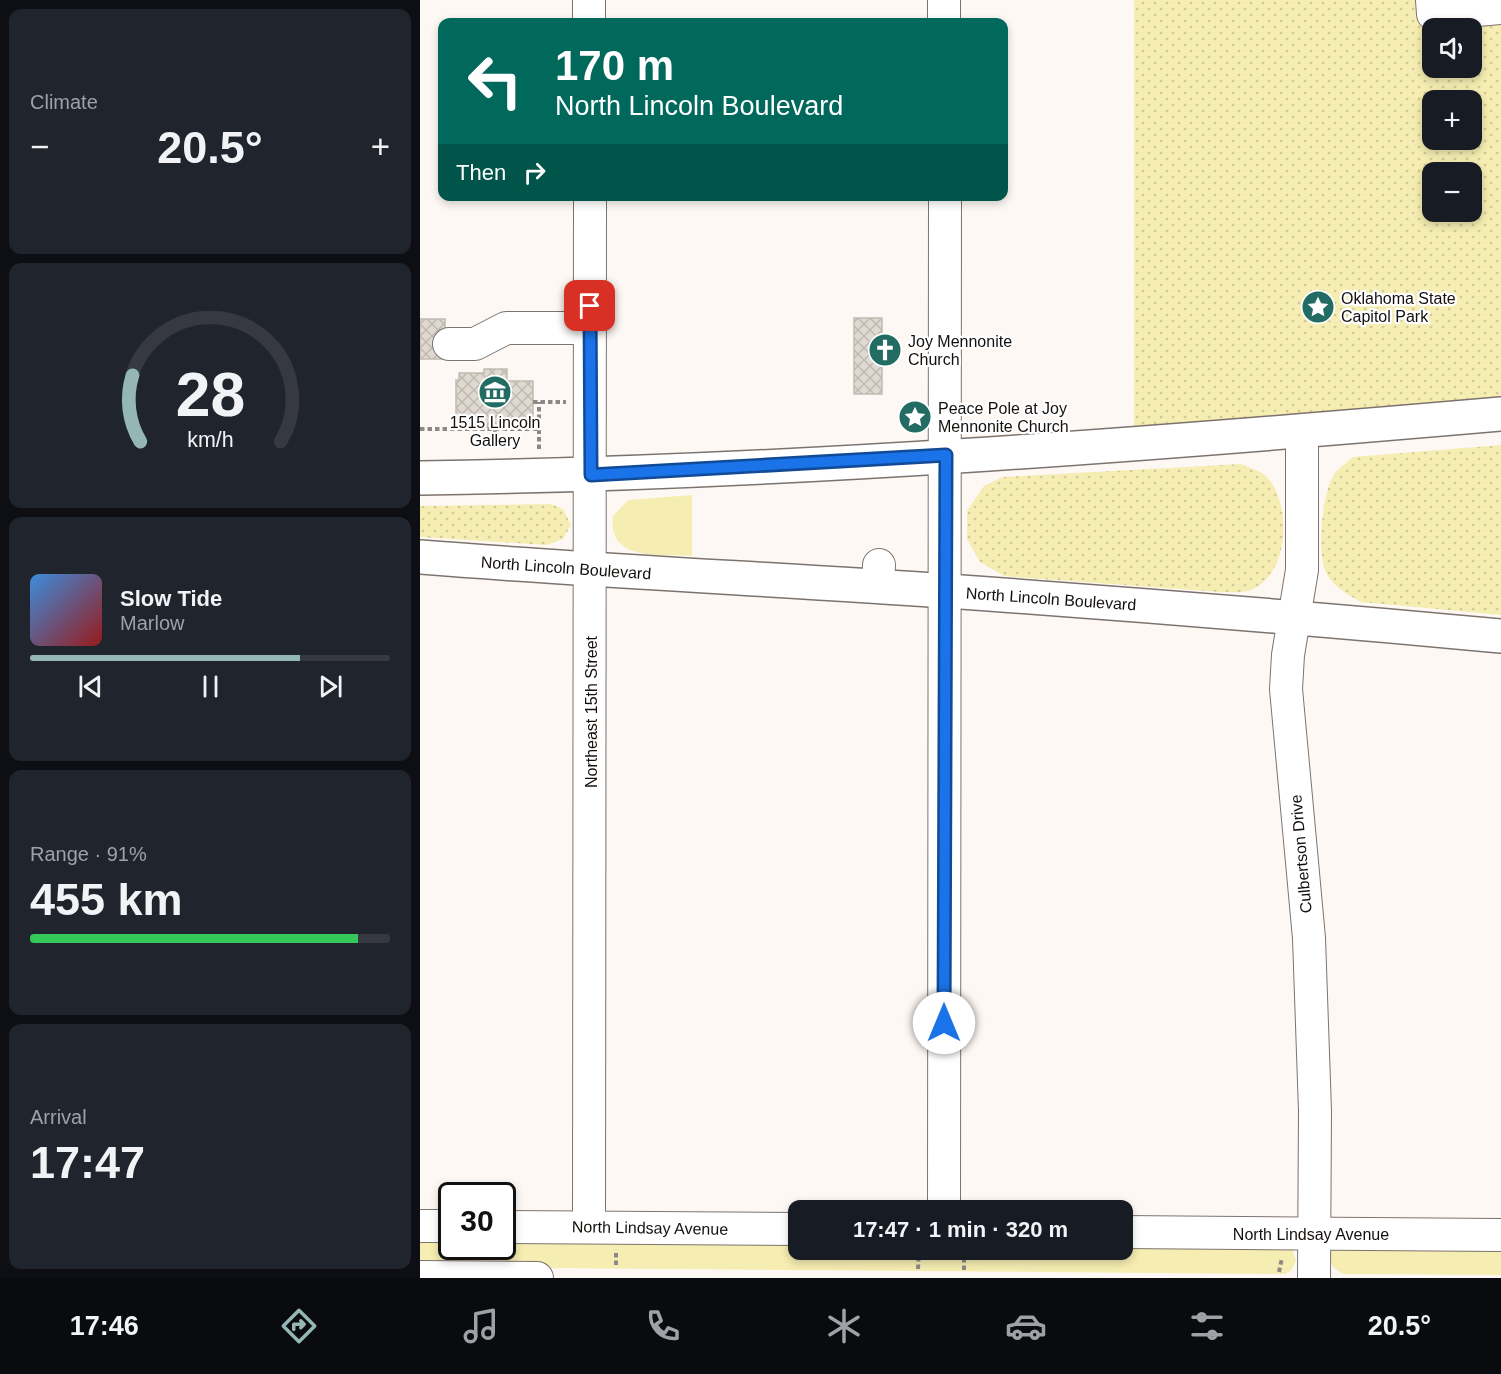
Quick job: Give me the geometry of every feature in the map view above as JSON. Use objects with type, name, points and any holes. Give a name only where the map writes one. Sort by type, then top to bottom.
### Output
[{"type":"main road","points":[[420,478],[591,475],[946,455],[1302,431],[1501,414]]},
{"type":"main road","name":"North Lincoln Boulevard","points":[[420,557],[591,570],[878,576],[946,591],[1295,617],[1501,636]]},
{"type":"street","points":[[589,0],[589,18]]},
{"type":"street","points":[[944,0],[944,18]]},
{"type":"street","points":[[1432,0],[1433,14],[1501,8]]},
{"type":"street","name":"Northeast 15th Street","points":[[589,1227],[590,201]]},
{"type":"street","points":[[944,1200],[945,201]]},
{"type":"street","points":[[449,344],[475,344],[506,328],[590,328]]},
{"type":"street","name":"Culbertson Drive","points":[[1302,431],[1302,570],[1287,655],[1286,689],[1309,938],[1315,1110],[1314,1278]]},
{"type":"street","points":[[420,1226],[438,1226]]},
{"type":"street","name":"North Lindsay Avenue","points":[[516,1227],[788,1229]]},
{"type":"street","name":"North Lindsay Avenue","points":[[1133,1232],[1501,1235]]},
{"type":"street","points":[[420,1277],[537,1278]]},
{"type":"path","points":[[533,402],[571,402]]},
{"type":"path","points":[[539,402],[539,451]]},
{"type":"path","points":[[495,428],[495,451]]},
{"type":"path","points":[[420,429],[539,429]]},
{"type":"path","points":[[918,1260],[918,1269]]},
{"type":"path","points":[[964,1260],[964,1270]]},
{"type":"shaded area","name":"Oklahoma State Capitol Park","points":[[1134,0],[1501,0],[1501,402],[1134,430]]},
{"type":"shaded area","points":[[1501,445],[1501,615],[1361,602],[1331,580],[1324,567],[1322,554],[1324,508],[1330,482],[1335,473],[1353,457]]},
{"type":"shaded area","points":[[1241,464],[1261,472],[1275,488],[1283,521],[1283,539],[1272,571],[1262,583],[1248,591],[1220,592],[1004,576],[980,562],[967,539],[967,511],[984,486],[1003,477]]},
{"type":"shaded area","points":[[692,495],[692,556],[651,555],[627,548],[618,541],[613,531],[613,516],[628,500]]},
{"type":"shaded area","points":[[551,504],[563,509],[571,525],[563,539],[547,545],[420,537],[420,506]]},
{"type":"shaded area","points":[[420,1237],[438,1238],[438,1260],[516,1260],[516,1238],[788,1240],[788,1260],[1133,1260],[1133,1242],[1292,1248],[1296,1261],[1291,1271],[1284,1274],[420,1267]]},
{"type":"shaded area","points":[[1501,1246],[1501,1275],[1344,1274],[1333,1267],[1330,1260],[1332,1248]]},
{"type":"building","points":[[854,318],[882,318],[882,394],[854,394]]},
{"type":"building","points":[[420,319],[445,319],[445,359],[420,359]]},
{"type":"building","name":"1515 Lincoln Gallery","points":[[484,369],[507,369],[507,381],[533,381],[533,424],[503,424],[503,427],[487,427],[487,423],[456,423],[456,380],[459,380],[459,373],[484,373]]},
{"type":"place","name":"Oklahoma State Capitol Park","points":[[1318,307]]},
{"type":"place","name":"Joy Mennonite Church","points":[[885,350]]},
{"type":"place","name":"1515 Lincoln Gallery","points":[[495,392]]},
{"type":"place","name":"Peace Pole at Joy Mennonite Church","points":[[915,417]]},
{"type":"route","points":[[590,306],[591,475],[666,473],[946,455],[944,1023]]}]
